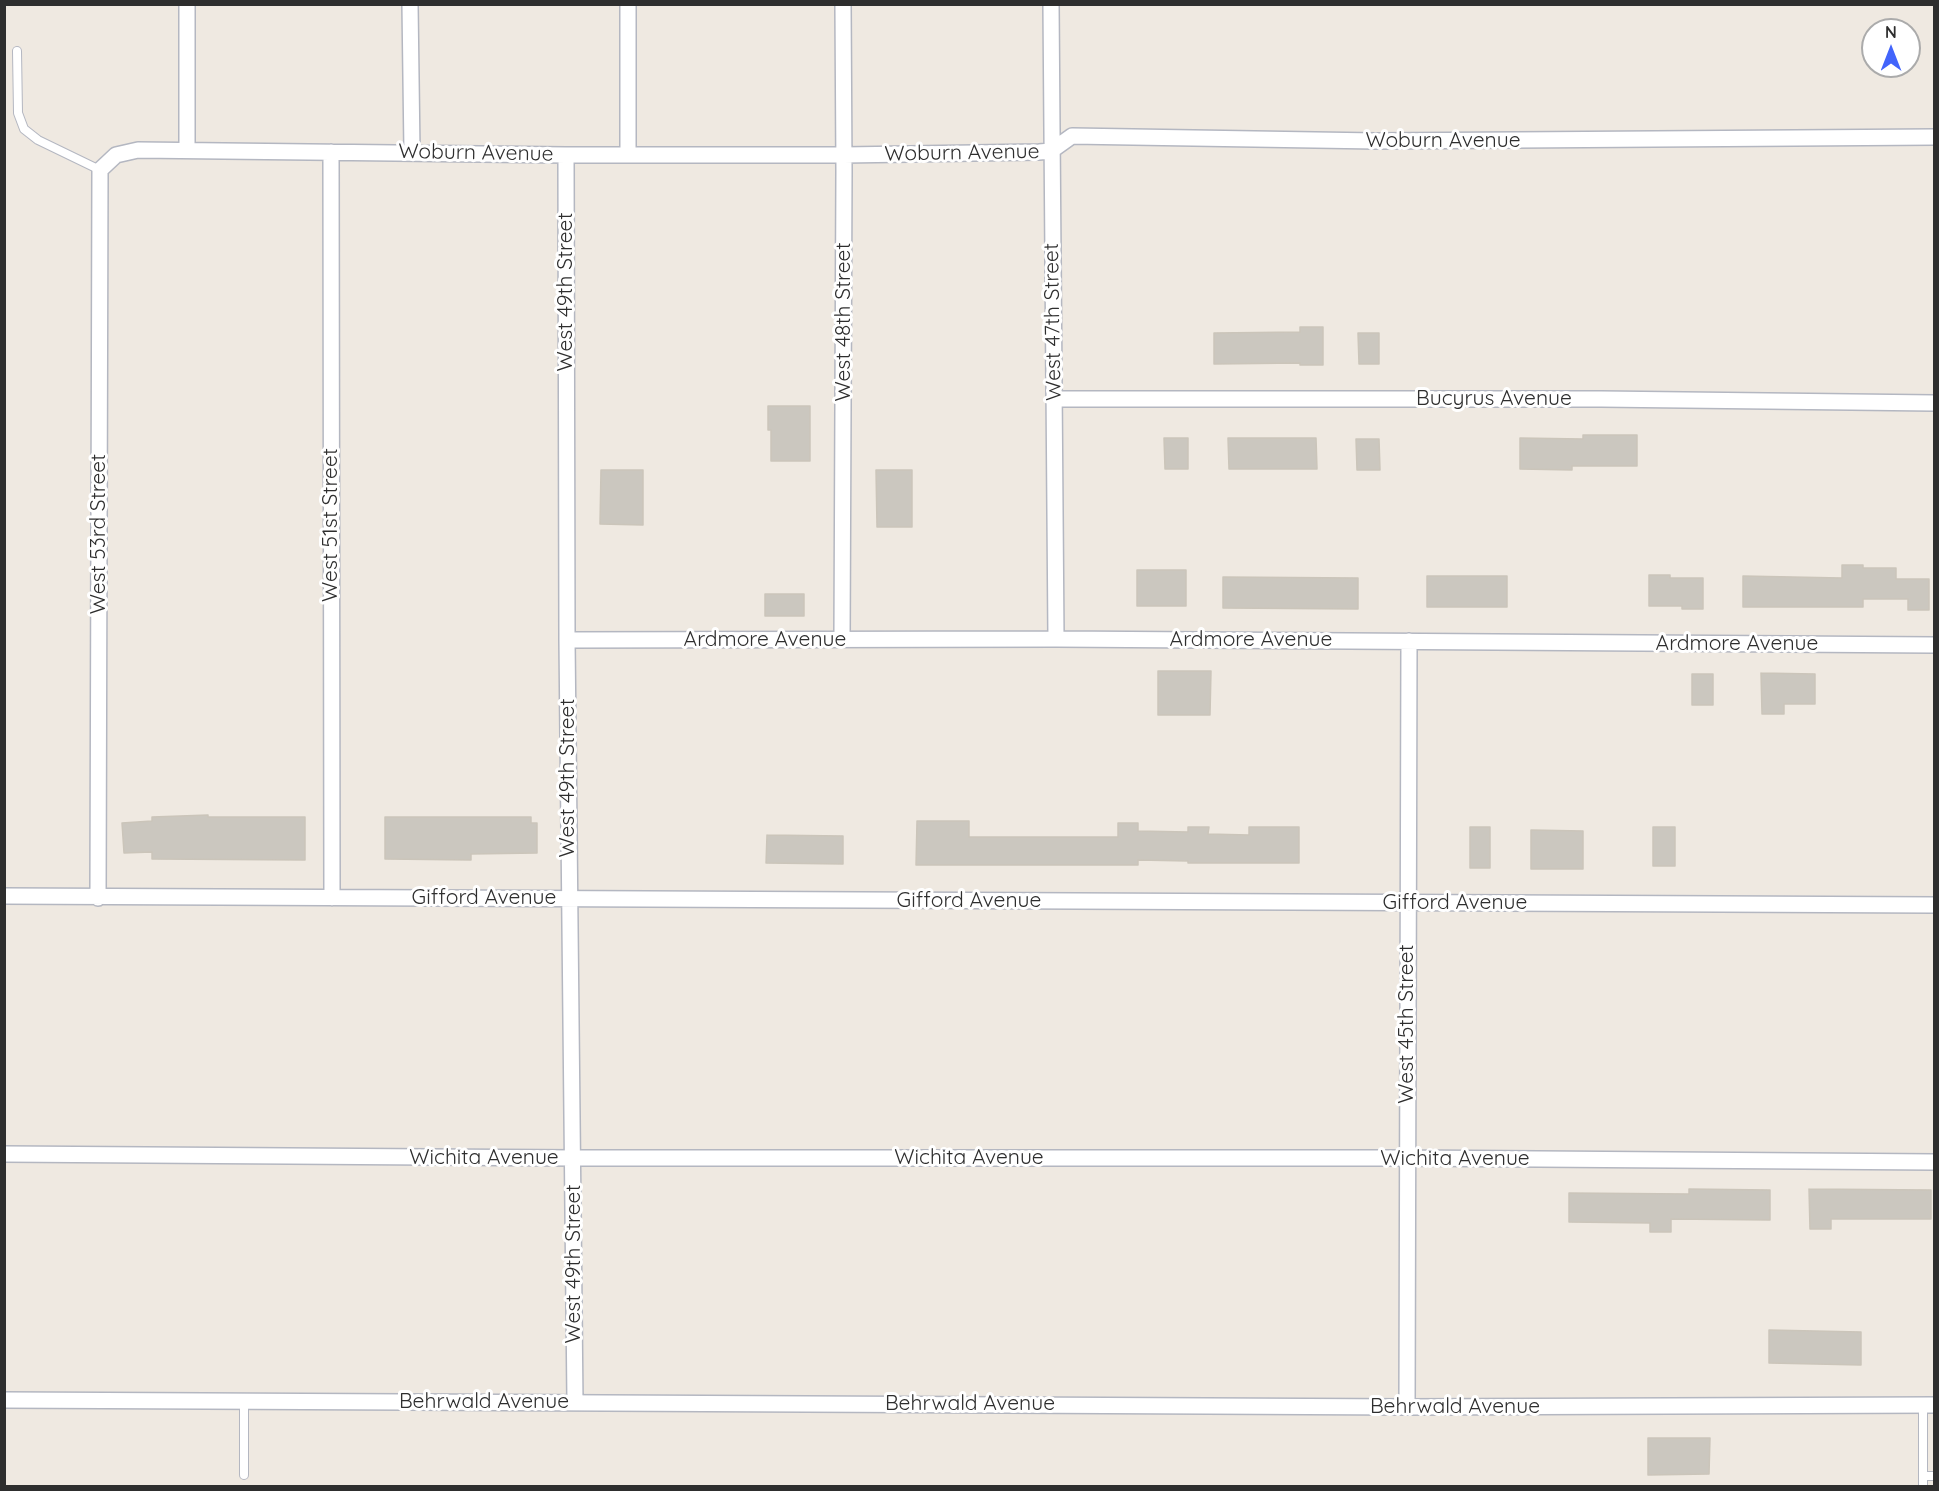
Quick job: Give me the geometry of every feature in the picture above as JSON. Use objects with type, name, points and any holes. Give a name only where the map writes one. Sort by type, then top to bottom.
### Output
[{"type":"street","points":[[187,4],[187,150]]},
{"type":"street","points":[[410,4],[412,152]]},
{"type":"street","points":[[628,4],[628,154]]},
{"type":"street","name":"West 48th Street","points":[[842,639],[843,4]]},
{"type":"street","name":"West 47th Street","points":[[1051,4],[1056,639]]},
{"type":"street","name":"Woburn Avenue","points":[[100,170],[116,154],[138,150],[331,153],[844,154],[1051,151],[1072,136],[1376,141],[1935,137]]},
{"type":"street","name":"West 51st Street","points":[[331,153],[332,898]]},
{"type":"street","name":"West 49th Street","points":[[566,154],[567,640],[575,1402]]},
{"type":"street","name":"West 53rd Street","points":[[98,898],[100,170]]},
{"type":"street","name":"Bucyrus Avenue","points":[[1054,399],[1601,399],[1935,403]]},
{"type":"street","name":"Ardmore Avenue","points":[[567,640],[1056,639],[1935,645]]},
{"type":"street","name":"West 45th Street","points":[[1407,1407],[1409,641]]},
{"type":"street","name":"Gifford Avenue","points":[[4,896],[1935,905]]},
{"type":"street","name":"Wichita Avenue","points":[[4,1154],[573,1158],[1407,1158],[1935,1162]]},
{"type":"street","name":"Behrwald Avenue","points":[[4,1400],[1407,1407],[1929,1405]]},
{"type":"lane","points":[[17,51],[18,113],[24,129],[38,140],[100,170]]},
{"type":"lane","points":[[244,1402],[244,1475]]},
{"type":"lane","points":[[1923,1486],[1929,1405]]},
{"type":"lane","points":[[1923,1476],[1935,1476]]},
{"type":"building","points":[[1300,327],[1323,327],[1323,365],[1214,364],[1214,333],[1300,332]]},
{"type":"building","points":[[1358,333],[1379,333],[1379,364],[1359,364]]},
{"type":"building","points":[[768,406],[810,406],[810,461],[771,461]]},
{"type":"building","points":[[1583,435],[1637,435],[1637,466],[1572,466],[1572,470],[1520,469],[1520,438],[1583,439]]},
{"type":"building","points":[[1164,438],[1188,438],[1188,469],[1165,469]]},
{"type":"building","points":[[1228,438],[1316,438],[1317,469],[1229,469]]},
{"type":"building","points":[[1356,439],[1379,439],[1380,470],[1357,470]]},
{"type":"building","points":[[601,470],[643,470],[643,525],[600,524]]},
{"type":"building","points":[[876,470],[912,470],[912,527],[877,527]]},
{"type":"building","points":[[1842,565],[1863,565],[1863,568],[1896,568],[1896,579],[1929,579],[1929,610],[1908,610],[1908,599],[1863,599],[1863,607],[1743,607],[1743,576],[1842,578]]},
{"type":"building","points":[[1137,570],[1186,570],[1186,606],[1137,606]]},
{"type":"building","points":[[1649,575],[1670,575],[1670,578],[1703,578],[1703,609],[1682,609],[1682,606],[1649,606]]},
{"type":"building","points":[[1427,576],[1507,576],[1507,607],[1427,607]]},
{"type":"building","points":[[1223,577],[1358,578],[1358,609],[1223,608]]},
{"type":"building","points":[[765,594],[804,594],[804,616],[765,616]]},
{"type":"building","points":[[1158,671],[1211,671],[1210,715],[1158,715]]},
{"type":"building","points":[[1761,673],[1815,674],[1815,704],[1784,704],[1784,714],[1762,714]]},
{"type":"building","points":[[1692,674],[1713,674],[1713,705],[1692,705]]},
{"type":"building","points":[[208,815],[208,817],[305,817],[305,860],[152,859],[152,852],[124,853],[122,823],[152,821],[152,817]]},
{"type":"building","points":[[385,817],[531,817],[531,823],[537,823],[537,853],[471,854],[471,860],[385,859]]},
{"type":"building","points":[[917,821],[969,821],[969,837],[1118,837],[1118,823],[1138,823],[1138,831],[1188,832],[1188,827],[1209,827],[1208,834],[1249,835],[1249,827],[1299,827],[1299,863],[1188,863],[1188,861],[1138,860],[1138,865],[916,865]]},
{"type":"building","points":[[1470,827],[1490,827],[1490,868],[1470,868]]},
{"type":"building","points":[[1653,827],[1675,827],[1675,866],[1653,866]]},
{"type":"building","points":[[1531,830],[1583,831],[1583,869],[1531,869]]},
{"type":"building","points":[[767,835],[843,836],[843,864],[766,863]]},
{"type":"building","points":[[1689,1189],[1770,1190],[1770,1220],[1671,1219],[1671,1232],[1650,1232],[1650,1223],[1569,1222],[1569,1193],[1689,1194]]},
{"type":"building","points":[[1809,1189],[1931,1190],[1931,1219],[1831,1219],[1831,1229],[1810,1229]]},
{"type":"building","points":[[1769,1330],[1861,1332],[1861,1365],[1769,1363]]},
{"type":"building","points":[[1648,1438],[1710,1438],[1709,1474],[1648,1475]]}]
